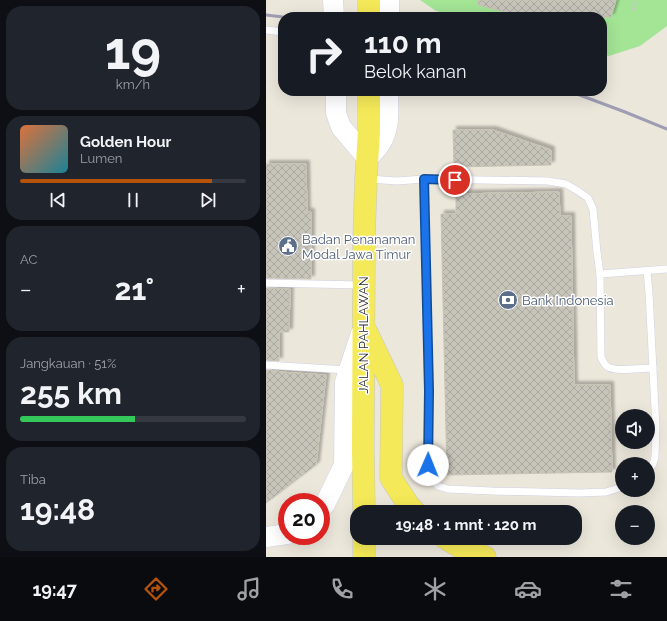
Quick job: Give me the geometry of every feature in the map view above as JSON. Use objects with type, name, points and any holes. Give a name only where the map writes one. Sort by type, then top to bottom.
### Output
[{"type":"main road","points":[[333,0],[334,12]]},
{"type":"main road","points":[[369,0],[369,12]]},
{"type":"main road","points":[[389,0],[389,12]]},
{"type":"main road","points":[[336,96],[336,113],[341,127],[367,168],[385,136],[388,123],[388,96]]},
{"type":"main road","name":"JALAN PAHLAWAN","points":[[364,505],[363,285],[369,96]]},
{"type":"main road","points":[[330,494],[344,465],[345,382],[363,324]]},
{"type":"main road","points":[[363,324],[392,385],[391,478],[408,505]]},
{"type":"main road","points":[[266,537],[278,535]]},
{"type":"main road","points":[[364,545],[364,557]]},
{"type":"main road","points":[[456,545],[466,551],[485,557]]},
{"type":"lane","points":[[266,30],[278,31]]},
{"type":"lane","points":[[367,168],[397,181],[424,179],[548,181],[566,184],[578,191],[588,198],[593,209],[600,274],[601,357],[604,364],[609,368],[653,368]]},
{"type":"lane","points":[[424,179],[429,391],[428,465],[430,475],[434,482],[438,486],[448,489],[492,491],[606,492],[615,489]]},
{"type":"lane","points":[[600,274],[667,269]]},
{"type":"lane","points":[[647,271],[656,428],[655,457]]},
{"type":"lane","points":[[266,283],[363,285]]},
{"type":"lane","points":[[266,365],[349,371]]},
{"type":"path","points":[[633,10],[636,0]]},
{"type":"green space","points":[[420,0],[667,0],[667,26],[640,46],[609,56],[607,55],[607,12],[436,11]]},
{"type":"building","points":[[478,0],[616,0],[611,17],[607,17],[607,12],[505,12],[478,5]]},
{"type":"building","points":[[453,130],[493,130],[551,150],[551,165],[454,167]]},
{"type":"building","name":"Badan Penanaman Modal Jawa Timur","points":[[266,164],[306,164],[307,212],[311,212],[311,279],[266,278]]},
{"type":"building","name":"Bank Indonesia","points":[[559,192],[560,216],[571,216],[574,385],[610,385],[612,472],[447,475],[441,214],[456,214],[456,194]]},
{"type":"building","points":[[266,288],[290,289],[289,332],[279,332],[279,361],[266,360]]},
{"type":"building","points":[[266,370],[326,375],[316,465],[266,503]]},
{"type":"railway","points":[[266,15],[278,16]]},
{"type":"railway","points":[[582,96],[667,129]]},
{"type":"place","name":"Badan Penanaman Modal Jawa Timur","points":[[288,246]]},
{"type":"place","name":"Bank Indonesia","points":[[508,300]]},
{"type":"route","points":[[428,465],[429,391],[424,179],[455,180]]}]
